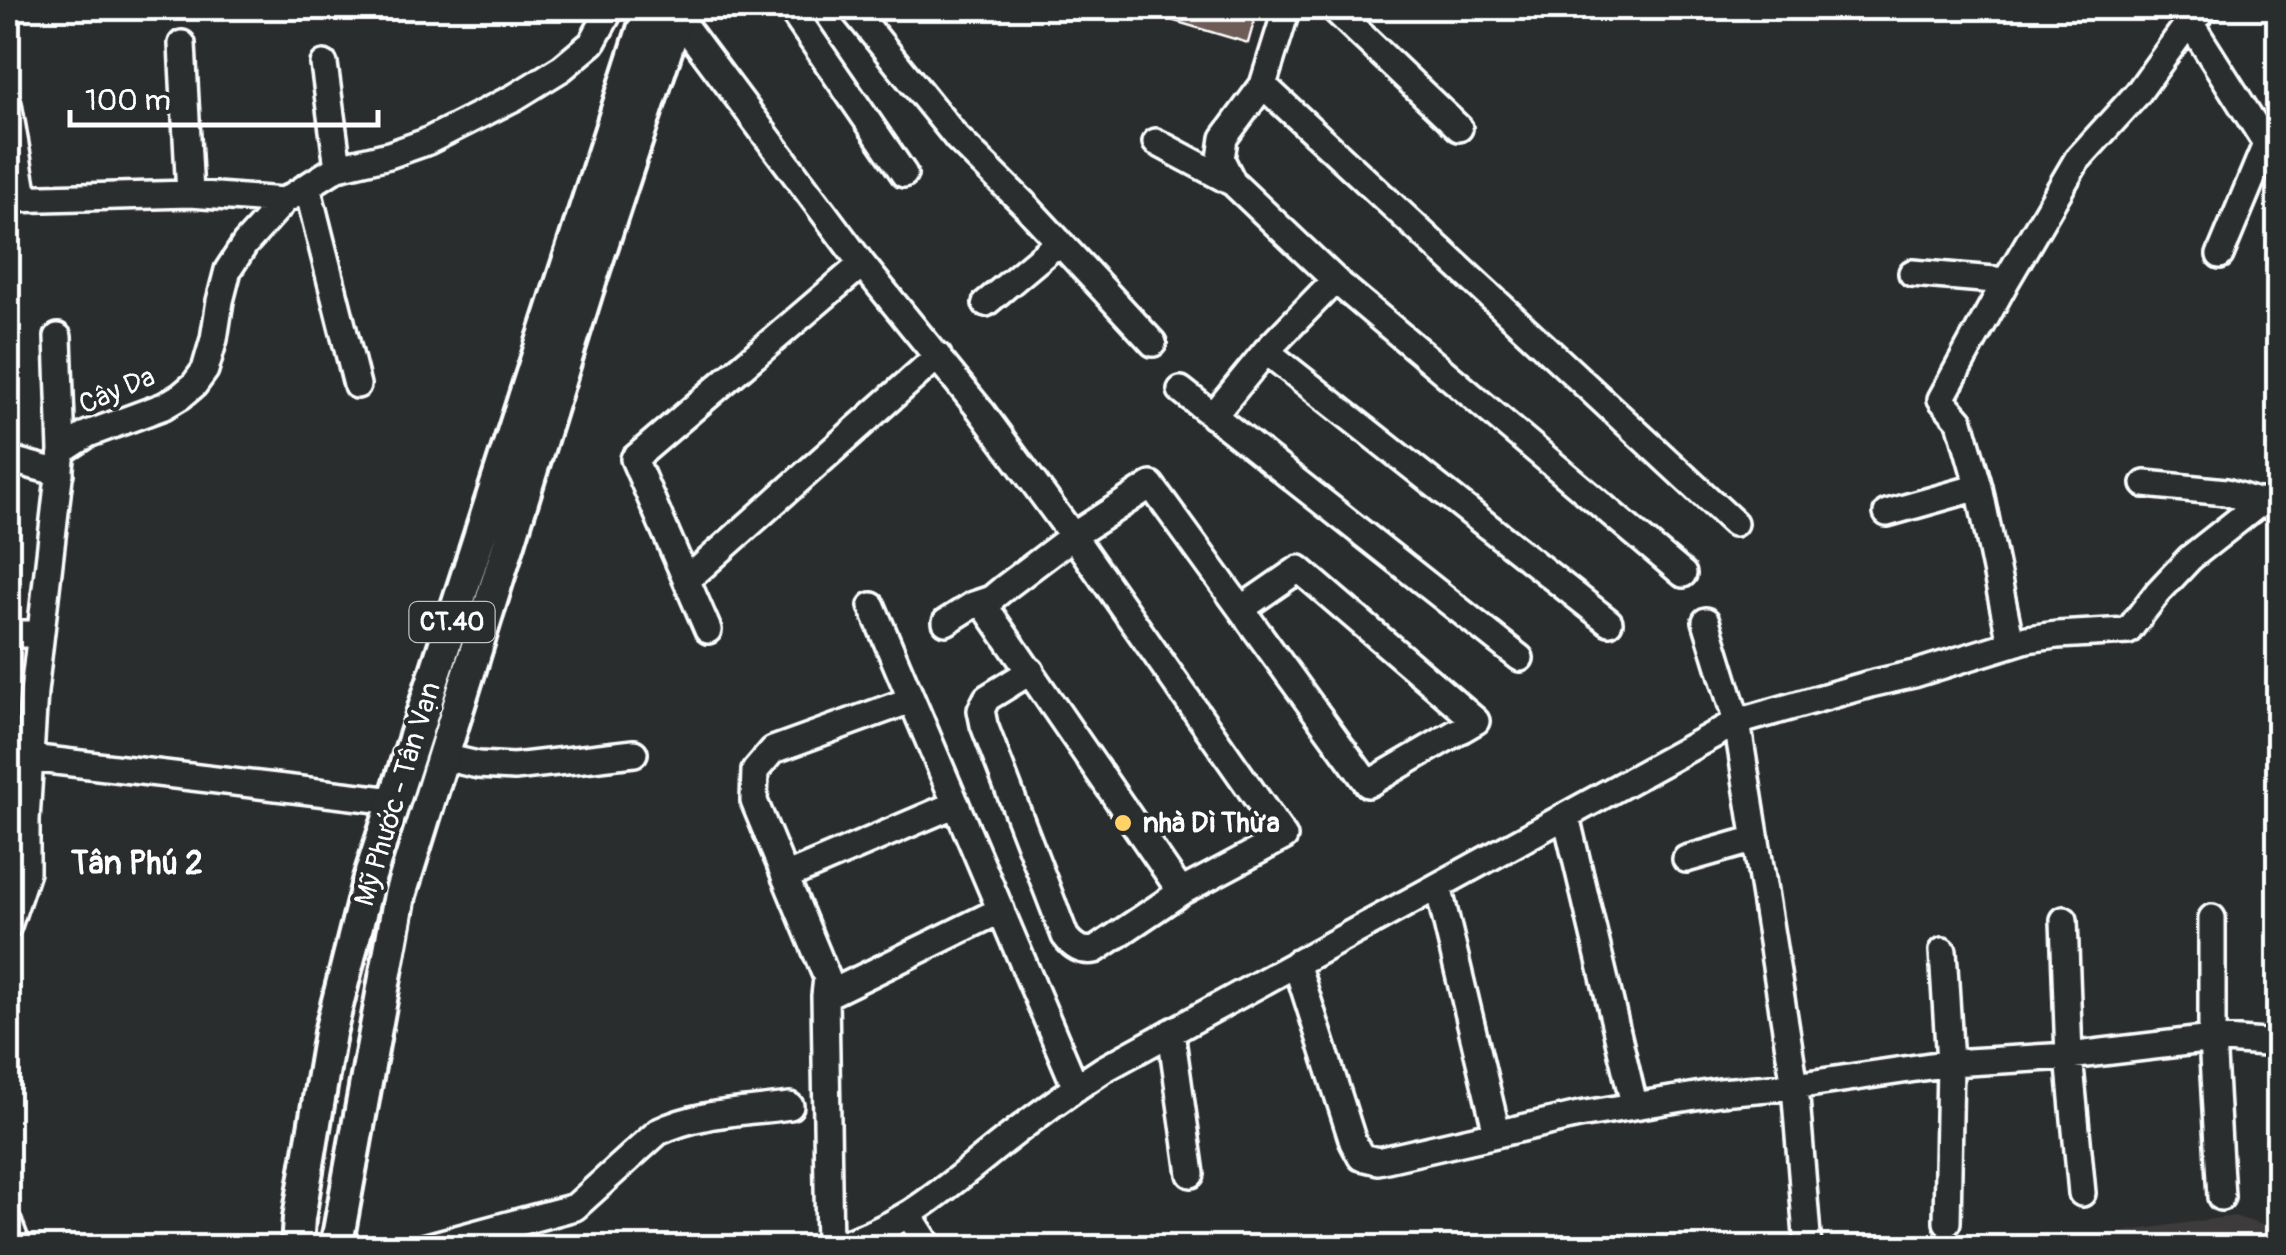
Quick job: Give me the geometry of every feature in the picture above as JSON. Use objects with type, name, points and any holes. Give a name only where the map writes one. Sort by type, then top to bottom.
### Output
[{"type":"main road","name":"Mỹ Phước - Tân Vạn","points":[[296,1248],[330,1033],[368,882],[632,62],[669,10]]},
{"type":"main road","name":"Mỹ Phước - Tân Vạn","points":[[336,1248],[400,895],[587,291],[669,10]]},
{"type":"street","points":[[790,8],[904,174]]},
{"type":"street","points":[[852,8],[957,138],[1153,343]]},
{"type":"street","points":[[1233,183],[1221,159],[1224,138],[1263,85],[1287,8]]},
{"type":"street","points":[[1333,8],[1460,128]]},
{"type":"street","name":"Cây Da","points":[[61,462],[88,434],[164,406],[194,385],[205,370],[228,270],[245,244],[284,202],[338,167],[389,155],[465,124],[562,68],[592,43],[607,9]]},
{"type":"street","points":[[669,10],[1073,536],[1284,837],[1181,892],[1095,950],[1079,950],[1065,936],[981,710],[987,698],[1031,671]]},
{"type":"street","points":[[2011,643],[1980,487],[1960,421],[1941,399],[2077,160],[2124,110],[2192,12],[2273,152],[2220,255]]},
{"type":"street","points":[[592,43],[632,62]]},
{"type":"street","points":[[182,44],[190,194]]},
{"type":"street","points":[[324,64],[338,167]]},
{"type":"street","points":[[1263,85],[1734,522]]},
{"type":"street","points":[[8,104],[16,198],[190,194],[284,202]]},
{"type":"street","points":[[1156,142],[1233,183],[1335,280],[1683,574]]},
{"type":"street","points":[[307,186],[357,386]]},
{"type":"street","points":[[986,303],[1059,242]]},
{"type":"street","points":[[708,630],[634,459],[862,264]]},
{"type":"street","points":[[1912,274],[2006,281]]},
{"type":"street","points":[[1213,416],[1266,351],[1335,280]]},
{"type":"street","points":[[8,926],[26,872],[40,634],[61,462],[58,337]]},
{"type":"street","points":[[1266,351],[1609,622]]},
{"type":"street","points":[[688,579],[938,356]]},
{"type":"street","points":[[1181,390],[1520,658]]},
{"type":"street","points":[[8,459],[61,462]]},
{"type":"street","points":[[946,622],[991,599],[1073,536],[1151,484],[1241,609],[1368,784],[1476,721],[1299,569],[1241,609]]},
{"type":"street","points":[[2145,484],[2226,492],[2270,506]]},
{"type":"street","points":[[1888,513],[1980,487]]},
{"type":"street","points":[[911,700],[773,750],[755,771],[754,801],[827,978],[830,1248],[853,1242],[909,1216],[1049,1105],[1104,1068],[1737,722],[2011,643],[2057,634],[2128,631],[2173,574],[2220,533],[2270,506]]},
{"type":"street","points":[[991,599],[988,611],[1181,892]]},
{"type":"street","points":[[872,606],[1076,1088]]},
{"type":"street","points":[[1706,621],[1737,722],[1795,1086],[1808,1248]]},
{"type":"street","points":[[8,634],[40,634]]},
{"type":"street","points":[[443,757],[514,767],[634,753]]},
{"type":"street","points":[[30,758],[394,800]]},
{"type":"street","points":[[786,878],[956,804]]},
{"type":"street","points":[[1566,816],[1634,1104]]},
{"type":"street","points":[[1686,859],[1756,839]]},
{"type":"street","points":[[1438,886],[1497,1134]]},
{"type":"street","points":[[825,996],[1001,910]]},
{"type":"street","points":[[2212,918],[2212,1039],[2221,1198]]},
{"type":"street","points":[[2064,920],[2069,1056],[2082,1193]]},
{"type":"street","points":[[1944,951],[1950,1063],[1947,1222]]},
{"type":"street","points":[[1296,963],[1353,1142],[1361,1157],[1378,1161],[1634,1104],[1720,1092],[1795,1086],[1950,1063],[2069,1056],[2212,1039],[2278,1044]]},
{"type":"street","points":[[1171,1032],[1191,1174]]},
{"type":"street","points":[[423,1248],[575,1207],[658,1132],[674,1124],[790,1106]]},
{"type":"street","points":[[909,1216],[930,1248]]},
{"type":"street","points":[[8,1222],[18,1248]]},
{"type":"shaded area","points":[[2234,1216],[2278,1230],[2278,1247],[2018,1247]]},
{"type":"building","points":[[1178,8],[1258,8],[1248,43],[1174,21]]},
{"type":"place","name":"nhà Dì Thừa","points":[[1123,823]]},
{"type":"district","name":"Tân Phú 2","points":[[137,864]]}]
